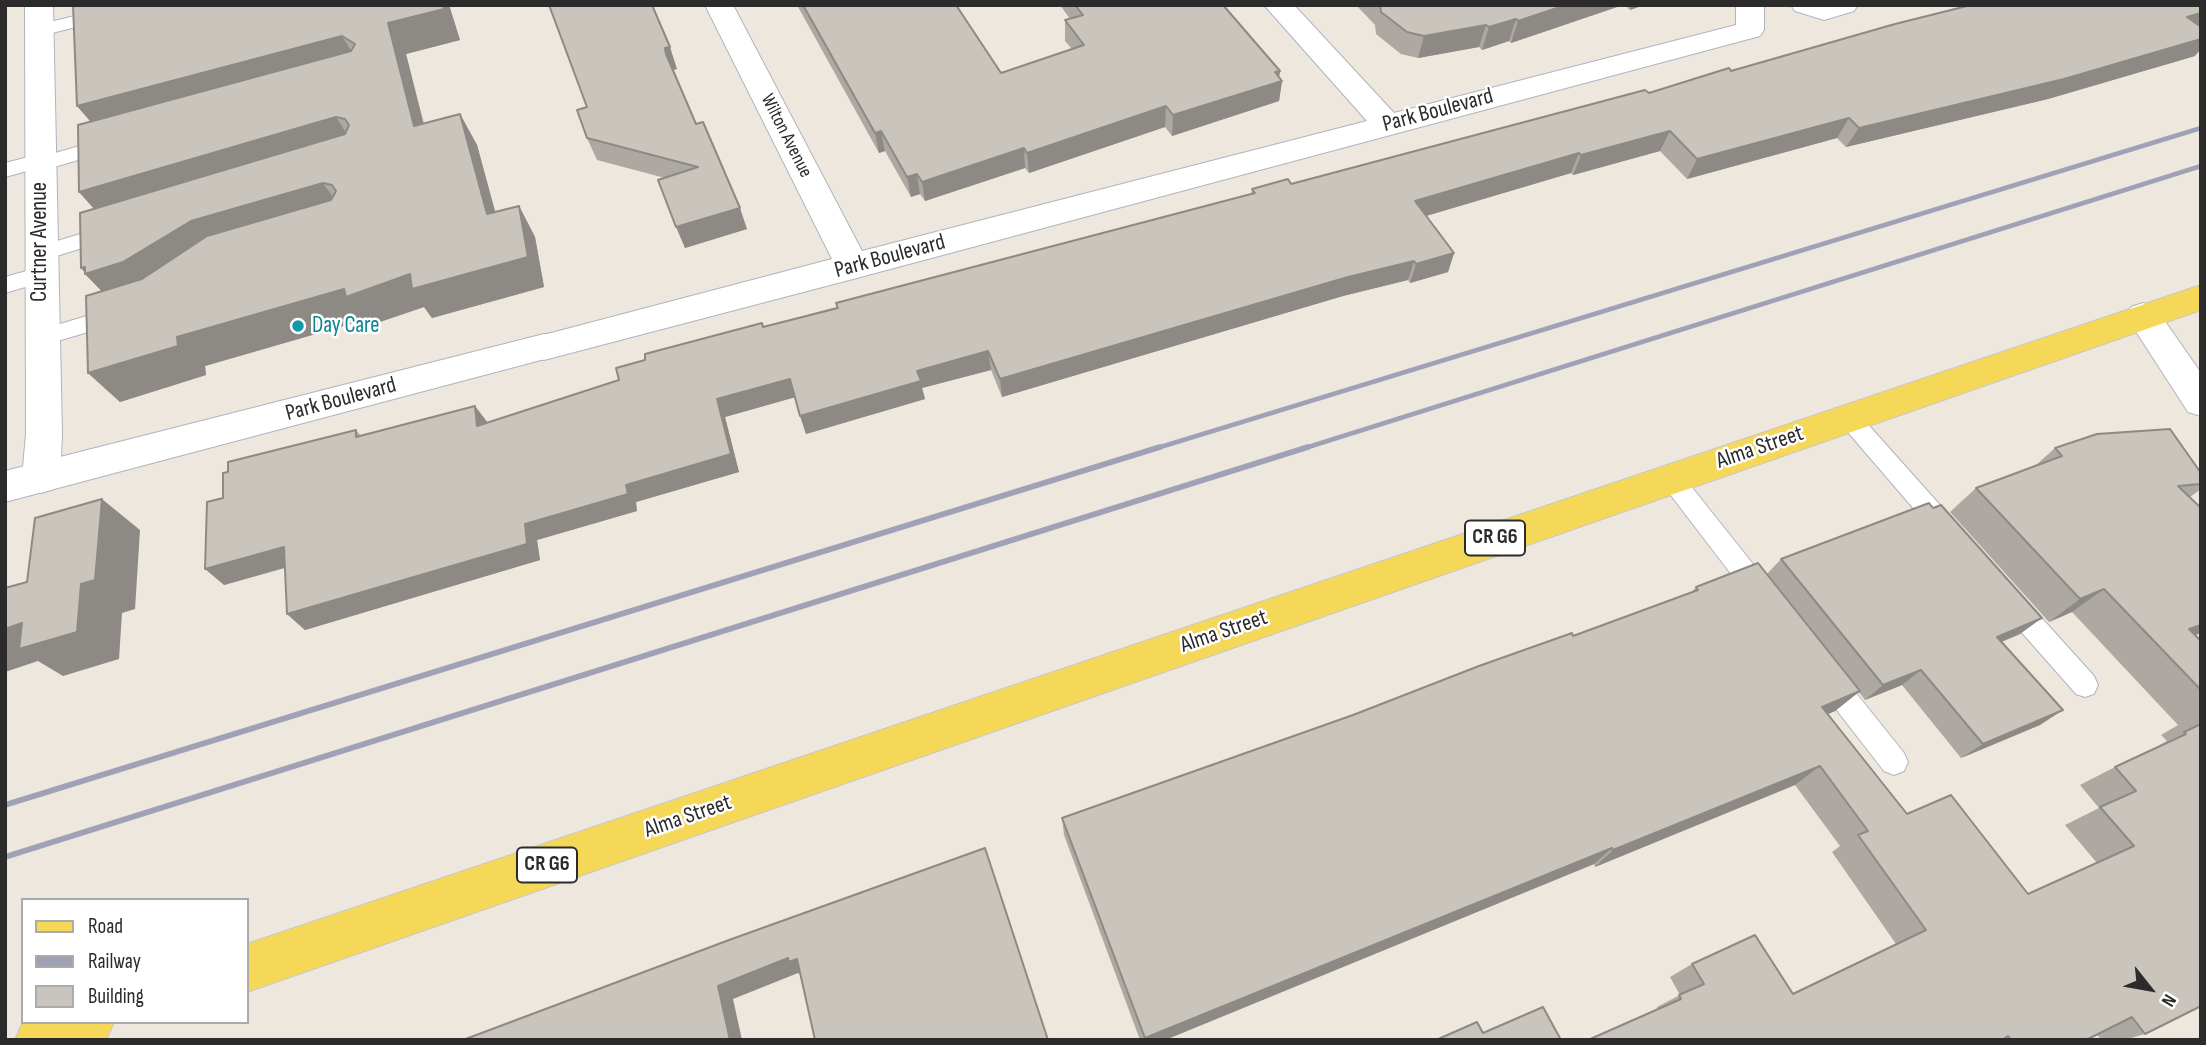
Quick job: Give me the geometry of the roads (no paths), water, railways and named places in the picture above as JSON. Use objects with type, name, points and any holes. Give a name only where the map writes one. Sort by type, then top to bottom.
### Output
[{"type":"main road","name":"Alma Street","points":[[248,968],[2201,297]]},
{"type":"main road","points":[[39,1040],[84,1024]]},
{"type":"street","name":"Wilton Avenue","points":[[719,5],[853,267]]},
{"type":"street","points":[[1279,5],[1387,124]]},
{"type":"street","name":"Curtner Avenue","points":[[40,18],[44,434],[41,478]]},
{"type":"street","name":"Park Boulevard","points":[[5,487],[853,267],[1387,124],[1750,18]]},
{"type":"street","points":[[2143,316],[2201,402]]},
{"type":"lane","points":[[40,18],[142,5]]},
{"type":"lane","points":[[5,170],[134,138]]},
{"type":"lane","points":[[5,285],[41,264],[133,226]]},
{"type":"lane","points":[[41,338],[141,307]]},
{"type":"lane","points":[[1848,417],[1959,544]]},
{"type":"lane","points":[[1671,478],[1776,612]]},
{"type":"lane","points":[[1995,584],[2085,685]]},
{"type":"lane","points":[[1810,655],[1894,762]]},
{"type":"railway","points":[[1154,449],[2201,128]]},
{"type":"railway","points":[[1302,449],[2201,166]]},
{"type":"railway","points":[[5,805],[1160,447]]},
{"type":"railway","points":[[5,857],[1308,447]]},
{"type":"place","name":"Day Care","points":[[298,326]]}]
